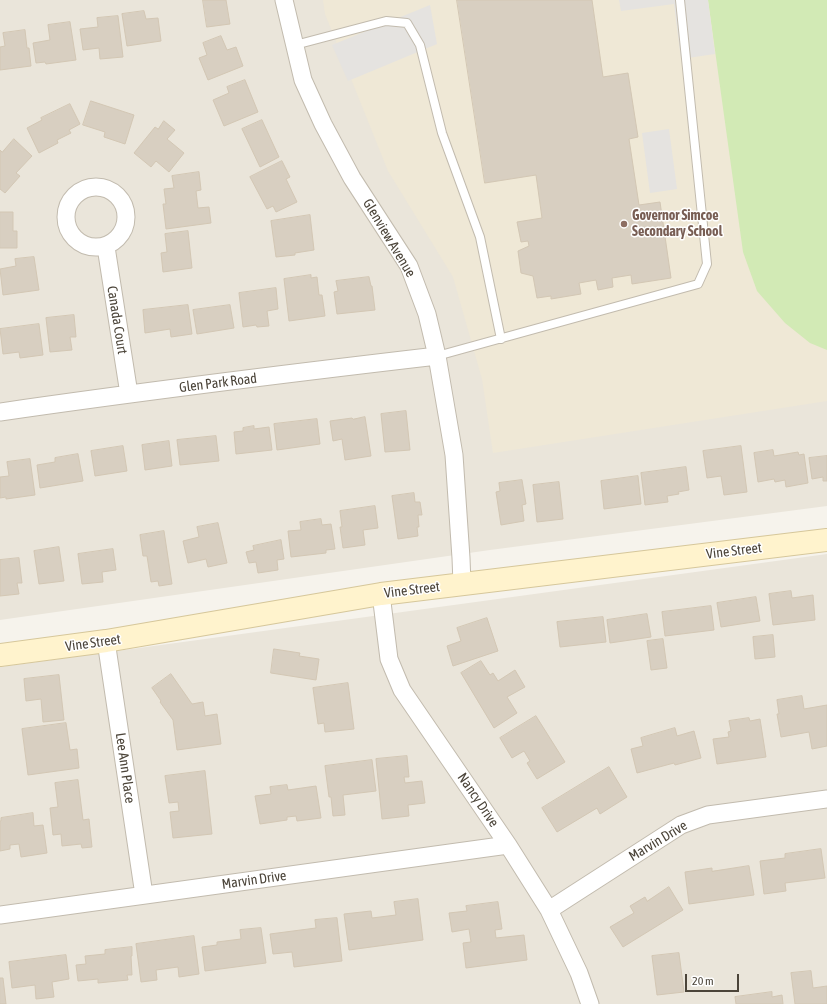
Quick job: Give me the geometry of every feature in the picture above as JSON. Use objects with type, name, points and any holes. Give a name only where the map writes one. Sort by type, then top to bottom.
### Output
[{"type":"street","name":"Glenview Avenue","points":[[284,0],[303,80],[323,124],[352,178],[409,266],[427,314],[454,455],[462,584]]},
{"type":"street","name":"Canada Court","points":[[106,247],[129,394]]},
{"type":"street","name":"Glen Park Road","points":[[0,412],[300,372],[436,356]]},
{"type":"street","name":"Vine Street","points":[[0,655],[106,641],[381,594],[827,540]]},
{"type":"street","name":"Nancy Drive","points":[[381,594],[389,658],[402,690],[508,845],[549,910],[579,973],[590,1004]]},
{"type":"street","name":"Lee Ann Place","points":[[106,641],[144,895]]},
{"type":"street","name":"Marvin Drive","points":[[549,910],[681,825],[708,815],[827,799]]},
{"type":"street","name":"Marvin Drive","points":[[0,915],[508,845]]},
{"type":"lane","points":[[436,356],[698,284],[707,264],[680,0]]},
{"type":"lane","points":[[295,45],[386,21],[407,23],[420,45],[442,133],[480,237],[501,339]]},
{"type":"shaded area","points":[[0,0],[827,0],[827,506],[490,550],[0,620]]},
{"type":"shaded area","name":"Governor Simcoe Secondary School","points":[[323,0],[827,0],[827,401],[493,453],[482,379],[453,277],[388,171],[325,14]]},
{"type":"shaded area","points":[[619,0],[708,0],[715,54],[681,59],[674,4],[621,11]]},
{"type":"shaded area","points":[[430,5],[437,44],[348,81],[332,45]]},
{"type":"shaded area","points":[[669,129],[677,189],[650,193],[642,133]]},
{"type":"shaded area","points":[[827,554],[827,1004],[0,1004],[0,667]]},
{"type":"green space","points":[[708,0],[827,0],[827,350],[810,343],[785,323],[757,291],[743,252]]},
{"type":"building","points":[[203,0],[226,0],[230,24],[207,27]]},
{"type":"building","points":[[457,0],[592,0],[603,77],[628,73],[638,137],[629,139],[639,205],[660,202],[671,278],[632,284],[631,275],[612,278],[613,287],[598,290],[596,280],[579,283],[581,294],[551,299],[551,296],[537,298],[533,276],[521,273],[518,251],[529,246],[528,241],[521,242],[517,222],[542,218],[536,175],[485,183]]},
{"type":"building","points":[[144,11],[146,19],[158,18],[161,41],[127,46],[122,14]]},
{"type":"building","points":[[118,16],[123,57],[100,59],[99,48],[83,50],[80,29],[98,27],[97,18]]},
{"type":"building","points":[[70,22],[76,60],[46,64],[45,62],[36,63],[33,43],[50,40],[48,25]]},
{"type":"building","points":[[25,30],[31,66],[0,70],[0,47],[5,46],[3,33]]},
{"type":"building","points":[[221,36],[227,50],[236,47],[243,66],[208,80],[199,58],[207,55],[203,43]]},
{"type":"building","points":[[245,80],[258,112],[224,126],[213,100],[229,93],[227,87]]},
{"type":"building","points":[[91,101],[134,115],[125,144],[104,137],[105,132],[83,125]]},
{"type":"building","points":[[70,104],[80,124],[69,130],[71,133],[57,140],[58,143],[39,153],[27,128],[42,120],[41,118]]},
{"type":"building","points":[[262,120],[279,157],[260,167],[242,129]]},
{"type":"building","points":[[164,121],[175,130],[167,139],[184,153],[169,172],[156,161],[151,167],[134,153],[155,127],[158,129]]},
{"type":"building","points":[[14,139],[32,156],[16,173],[20,176],[5,193],[0,189],[0,150],[2,152]]},
{"type":"building","points":[[282,161],[290,177],[286,179],[297,202],[276,212],[273,206],[267,209],[250,177]]},
{"type":"building","points":[[199,172],[201,190],[196,191],[198,208],[209,207],[211,223],[166,229],[163,204],[166,204],[164,189],[174,188],[172,176]]},
{"type":"building","points":[[0,212],[13,212],[13,231],[17,231],[17,248],[0,248]]},
{"type":"building","points":[[310,215],[314,250],[295,253],[295,255],[276,257],[271,221]]},
{"type":"building","points":[[188,231],[192,268],[163,272],[161,253],[167,252],[165,234]]},
{"type":"building","points":[[34,257],[39,290],[3,295],[0,269],[16,266],[15,259]]},
{"type":"building","points":[[311,275],[311,278],[317,277],[319,295],[322,295],[325,316],[289,321],[284,279]]},
{"type":"building","points":[[369,277],[372,286],[375,310],[337,314],[334,292],[338,291],[336,281]]},
{"type":"building","points":[[276,288],[278,309],[267,311],[269,326],[257,327],[256,325],[243,327],[239,293]]},
{"type":"building","points":[[188,305],[192,334],[171,337],[170,329],[145,333],[143,310]]},
{"type":"building","points":[[230,305],[234,328],[197,334],[193,310]]},
{"type":"building","points":[[74,315],[76,337],[70,337],[72,350],[50,352],[46,318]]},
{"type":"building","points":[[39,324],[43,355],[20,358],[19,352],[3,354],[0,329]]},
{"type":"building","points":[[406,411],[410,450],[385,452],[381,414]]},
{"type":"building","points":[[365,417],[371,456],[345,460],[342,439],[333,441],[330,421]]},
{"type":"building","points":[[317,419],[320,444],[277,450],[274,424]]},
{"type":"building","points":[[254,426],[254,429],[269,427],[272,450],[236,454],[234,432],[243,431],[243,428]]},
{"type":"building","points":[[216,436],[219,461],[180,465],[177,440]]},
{"type":"building","points":[[169,441],[172,466],[145,470],[142,445]]},
{"type":"building","points":[[123,446],[127,471],[95,476],[91,451]]},
{"type":"building","points":[[741,446],[747,492],[724,495],[721,476],[707,478],[703,451]]},
{"type":"building","points":[[773,450],[774,456],[798,452],[799,455],[804,454],[808,483],[786,487],[785,480],[775,482],[774,479],[758,482],[754,453]]},
{"type":"building","points":[[78,454],[83,481],[40,488],[37,465],[55,462],[55,458]]},
{"type":"building","points":[[827,456],[827,481],[823,481],[823,477],[812,479],[809,458]]},
{"type":"building","points":[[30,459],[35,495],[6,499],[6,497],[0,498],[0,477],[9,476],[7,462]]},
{"type":"building","points":[[686,467],[689,490],[678,492],[679,494],[667,496],[668,502],[645,505],[641,473]]},
{"type":"building","points":[[638,476],[641,504],[604,509],[601,481]]},
{"type":"building","points":[[522,480],[526,504],[522,505],[524,521],[501,525],[496,492],[500,491],[499,483]]},
{"type":"building","points":[[559,482],[563,519],[537,522],[533,485]]},
{"type":"building","points":[[414,493],[415,502],[420,502],[422,515],[418,515],[418,536],[398,539],[392,496]]},
{"type":"building","points":[[375,506],[378,528],[363,530],[365,545],[343,548],[340,527],[342,527],[340,511]]},
{"type":"building","points":[[321,519],[322,525],[331,524],[335,549],[326,550],[326,553],[291,557],[288,531],[301,530],[300,522]]},
{"type":"building","points":[[218,523],[227,563],[208,567],[206,559],[188,563],[183,541],[199,537],[197,527]]},
{"type":"building","points":[[164,531],[172,584],[159,586],[158,581],[151,582],[147,556],[143,556],[140,535]]},
{"type":"building","points":[[281,540],[284,559],[277,560],[278,570],[258,573],[256,562],[249,563],[246,552],[254,550],[253,546]]},
{"type":"building","points":[[59,547],[64,581],[39,584],[34,551]]},
{"type":"building","points":[[113,549],[116,570],[102,572],[103,582],[82,584],[78,554]]},
{"type":"building","points":[[19,558],[22,583],[17,583],[19,594],[0,596],[0,560]]},
{"type":"building","points":[[791,591],[792,598],[813,595],[815,620],[773,625],[769,594]]},
{"type":"building","points":[[756,597],[760,621],[721,627],[717,603]]},
{"type":"building","points":[[711,606],[714,630],[665,636],[662,612]]},
{"type":"building","points":[[647,614],[651,637],[610,643],[607,620]]},
{"type":"building","points":[[603,617],[606,642],[560,647],[557,622]]},
{"type":"building","points":[[487,618],[498,651],[453,666],[447,646],[461,641],[457,628]]},
{"type":"building","points":[[773,635],[775,657],[755,659],[753,637]]},
{"type":"building","points":[[663,639],[667,668],[651,670],[647,641]]},
{"type":"building","points":[[274,649],[300,653],[299,656],[319,659],[316,680],[271,673]]},
{"type":"building","points":[[481,661],[490,675],[493,673],[498,681],[515,670],[525,687],[507,697],[517,713],[494,728],[461,673]]},
{"type":"building","points":[[171,674],[192,704],[203,702],[205,716],[217,714],[221,744],[177,750],[173,720],[152,688]]},
{"type":"building","points":[[59,675],[64,720],[43,722],[41,699],[26,701],[24,679]]},
{"type":"building","points":[[348,683],[354,729],[325,732],[324,723],[318,724],[313,688]]},
{"type":"building","points":[[802,696],[804,709],[827,705],[827,746],[812,749],[809,732],[781,737],[777,714],[779,714],[777,700]]},
{"type":"building","points":[[536,716],[565,762],[537,779],[527,763],[530,761],[524,751],[512,758],[500,738]]},
{"type":"building","points":[[749,718],[750,721],[760,719],[766,757],[717,764],[713,739],[729,737],[728,732],[731,731],[729,721]]},
{"type":"building","points":[[66,723],[70,750],[77,749],[79,768],[28,775],[22,729]]},
{"type":"building","points":[[675,728],[677,736],[694,731],[701,758],[675,765],[674,763],[637,773],[631,749],[643,746],[641,738]]},
{"type":"building","points":[[407,756],[409,777],[404,777],[405,783],[422,781],[425,803],[408,805],[409,816],[382,819],[376,759]]},
{"type":"building","points":[[372,760],[376,791],[343,795],[345,815],[333,816],[325,766]]},
{"type":"building","points":[[609,767],[627,797],[600,814],[597,808],[557,832],[542,808]]},
{"type":"building","points":[[205,771],[212,834],[173,838],[170,812],[179,811],[178,802],[169,803],[165,776]]},
{"type":"building","points":[[78,780],[83,820],[89,819],[92,847],[82,848],[81,844],[62,846],[61,834],[53,835],[50,808],[58,807],[55,783]]},
{"type":"building","points":[[287,785],[288,790],[316,786],[321,818],[297,821],[296,816],[287,817],[287,820],[260,824],[255,796],[271,794],[270,787]]},
{"type":"building","points":[[33,813],[34,826],[43,825],[47,853],[21,857],[19,844],[10,845],[10,849],[0,851],[1,818]]},
{"type":"building","points":[[821,849],[825,878],[785,883],[786,891],[764,894],[760,861],[785,858],[785,854]]},
{"type":"building","points":[[749,866],[754,895],[689,904],[685,872],[712,868],[712,871]]},
{"type":"building","points":[[669,887],[683,910],[623,947],[610,927],[634,913],[630,906],[645,897],[647,901]]},
{"type":"building","points":[[418,899],[423,940],[349,950],[344,914],[371,911],[372,918],[396,915],[394,902]]},
{"type":"building","points":[[498,902],[502,929],[495,930],[496,938],[524,935],[527,960],[466,968],[463,943],[471,942],[469,929],[452,932],[449,913],[467,911],[466,906]]},
{"type":"building","points":[[337,918],[342,961],[294,967],[292,952],[273,954],[270,934],[316,928],[315,920]]},
{"type":"building","points":[[261,928],[266,963],[205,971],[202,947],[217,945],[217,942],[241,939],[240,930]]},
{"type":"building","points":[[194,936],[199,974],[179,977],[178,967],[156,970],[157,980],[141,982],[136,944]]},
{"type":"building","points":[[132,947],[132,975],[127,975],[128,980],[98,983],[98,979],[78,981],[76,965],[86,964],[85,956],[105,954],[105,950]]},
{"type":"building","points":[[679,953],[684,992],[657,995],[652,956]]},
{"type":"building","points":[[66,955],[69,979],[52,982],[54,997],[36,999],[35,985],[12,988],[9,962]]},
{"type":"building","points":[[811,971],[813,988],[827,986],[827,1004],[795,1004],[791,973]]},
{"type":"building","points":[[0,978],[3,978],[6,1004],[0,1004]]},
{"type":"building","points":[[772,992],[772,997],[782,995],[783,1004],[736,1004],[735,997]]},
{"type":"place","name":"Governor Simcoe Secondary School","points":[[624,224]]}]
